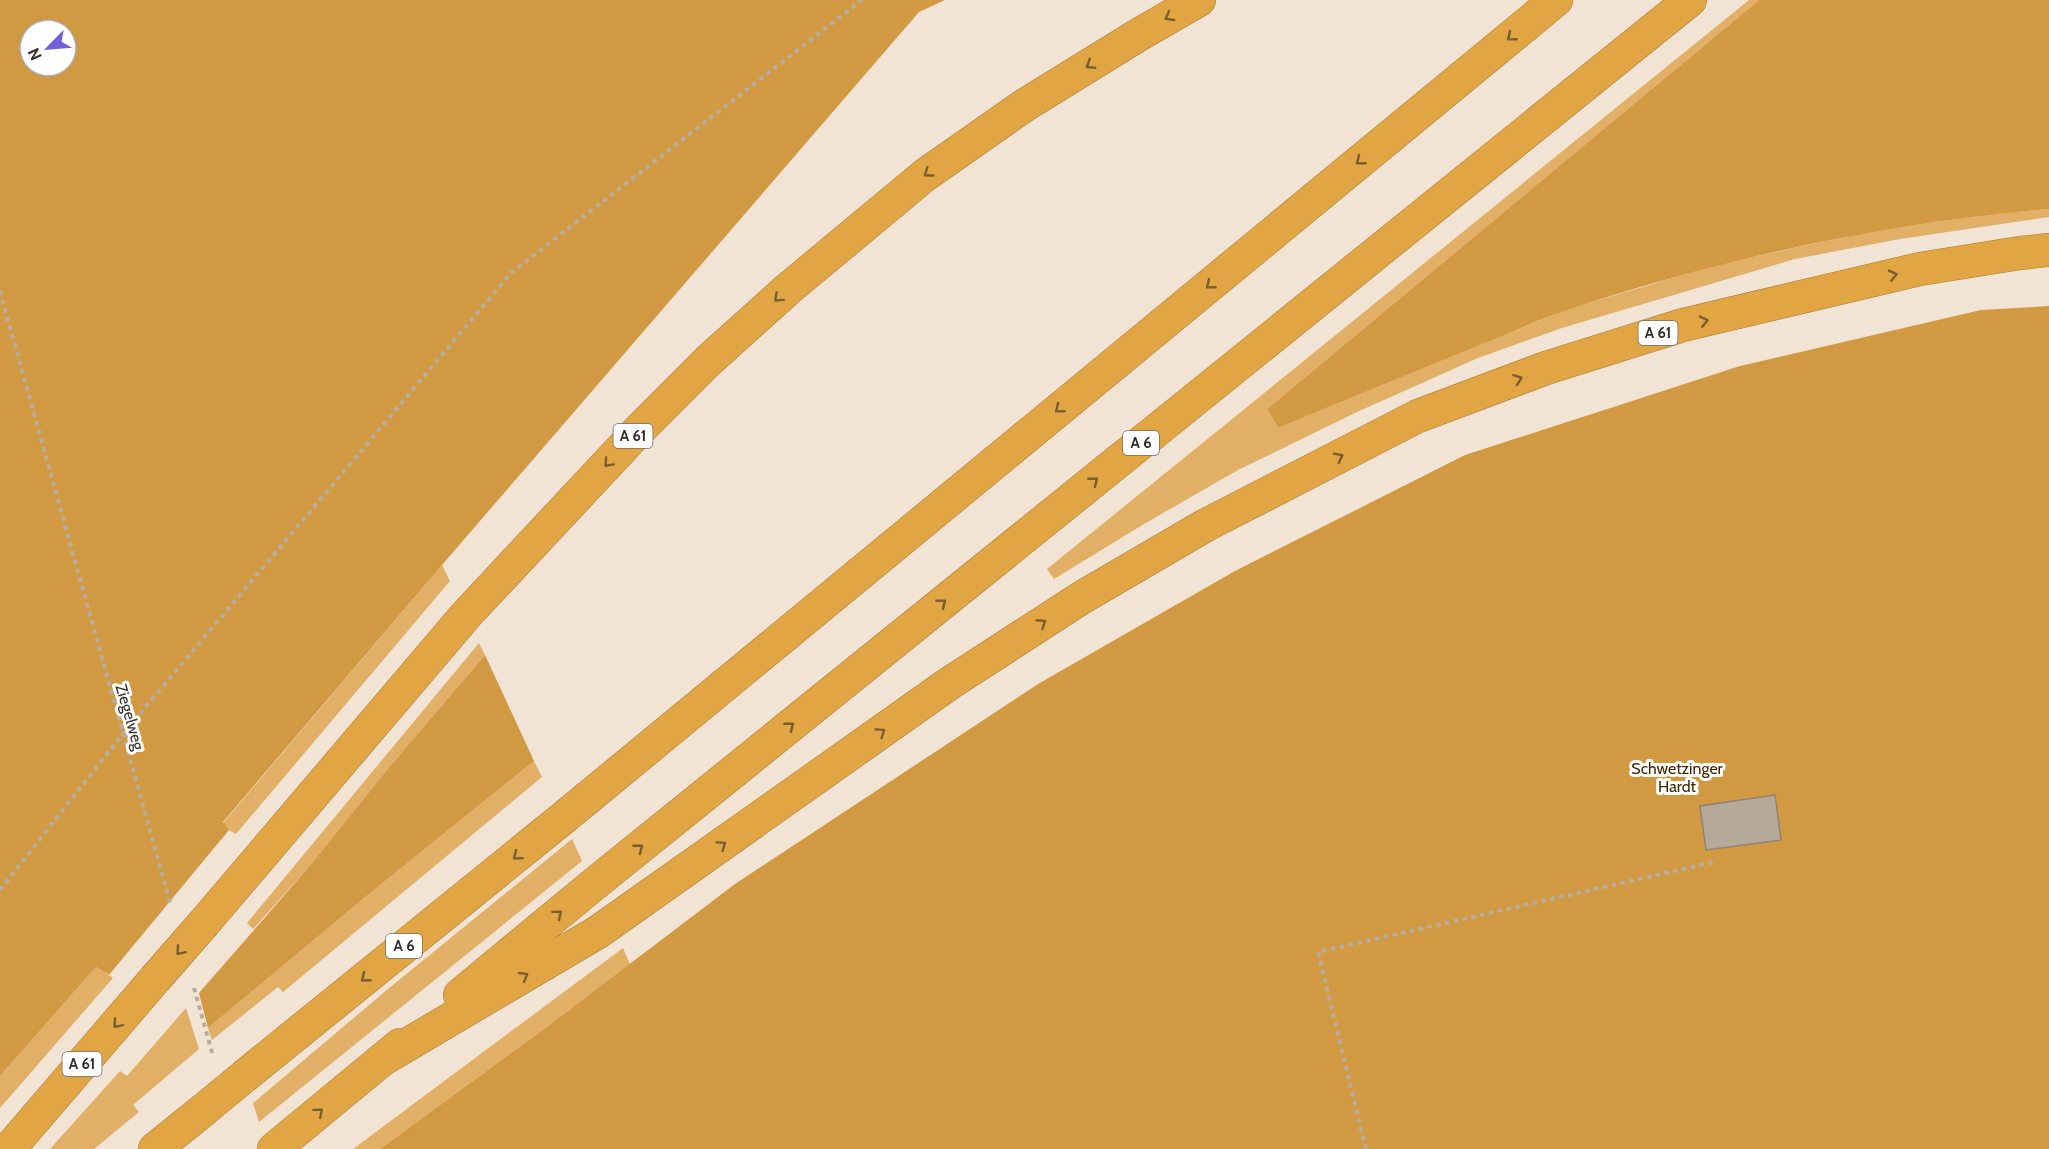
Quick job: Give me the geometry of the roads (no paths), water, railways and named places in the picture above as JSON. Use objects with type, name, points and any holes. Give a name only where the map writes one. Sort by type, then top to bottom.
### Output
[{"type":"highway","name":"A 61","points":[[9,1149],[466,615],[640,429],[708,361],[788,289],[925,175],[1025,105],[1199,0]]},
{"type":"highway","name":"A 6","points":[[155,1149],[572,811],[1556,0]]},
{"type":"highway","name":"A 6","points":[[274,1149],[593,885],[1690,0]]},
{"type":"highway","name":"A 61","points":[[383,1059],[598,932],[950,683],[1081,598],[1206,525],[1418,416],[1546,368],[1683,325],[1920,269],[2049,250]]},
{"type":"park label","name":"Schwetzinger Hardt","points":[[1677,777]]}]
